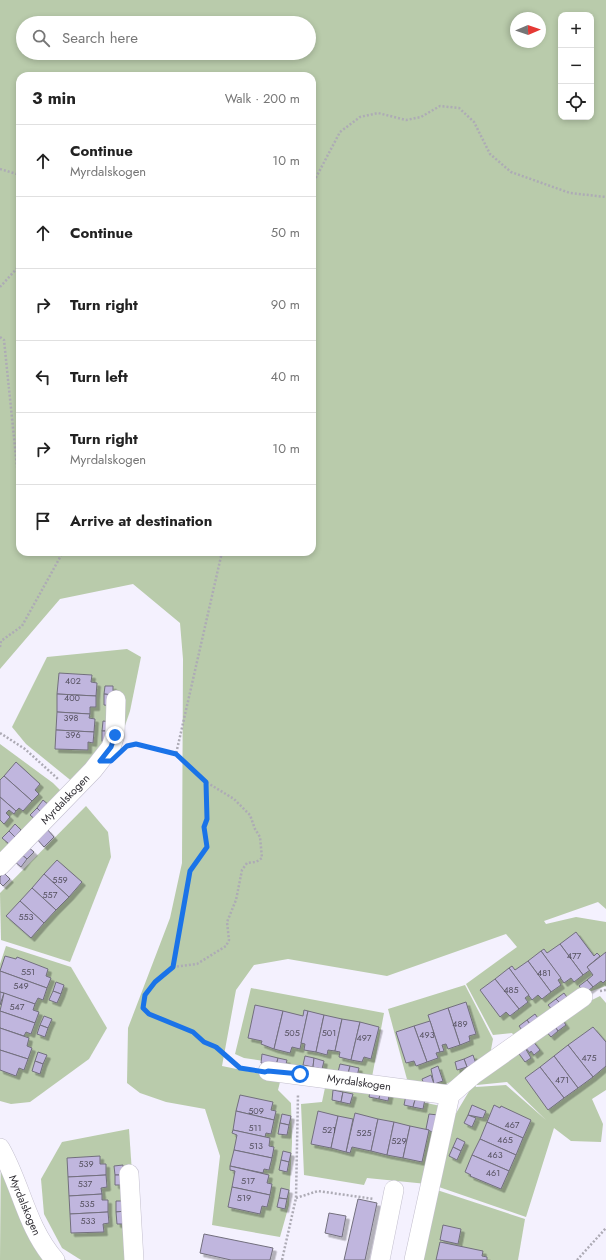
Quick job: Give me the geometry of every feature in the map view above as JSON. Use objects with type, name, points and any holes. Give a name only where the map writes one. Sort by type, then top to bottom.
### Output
[{"type":"street","name":"Myrdalskogen","points":[[0,866],[94,770],[111,747],[115,735],[116,700]]},
{"type":"street","points":[[414,1260],[450,1095],[473,1075],[583,996]]},
{"type":"street","name":"Myrdalskogen","points":[[268,1071],[450,1095]]},
{"type":"street","name":"Myrdalskogen","points":[[1,1150],[33,1228],[44,1248],[55,1260]]},
{"type":"street","points":[[129,1174],[134,1260]]},
{"type":"street","points":[[380,1260],[393,1196]]},
{"type":"path","points":[[316,177],[340,132],[360,117],[378,113],[406,120],[421,117],[440,106],[459,108],[474,122],[490,154],[511,172],[570,193],[606,197]]},
{"type":"path","points":[[0,169],[16,174]]},
{"type":"path","points":[[0,287],[16,270]]},
{"type":"path","points":[[0,337],[4,340],[16,457]]},
{"type":"path","points":[[0,647],[1,641],[22,626],[61,556]]},
{"type":"path","points":[[176,754],[221,556]]},
{"type":"path","points":[[0,734],[25,749],[60,781],[70,794]]},
{"type":"path","points":[[127,746],[136,744],[176,754],[206,782],[234,799],[250,815],[255,829],[260,837],[262,858],[256,862],[247,863],[242,870],[236,900],[227,922],[229,940],[226,946],[197,964],[173,967],[155,982],[145,995],[143,1008],[149,1014],[193,1032],[204,1042],[216,1047],[240,1068],[265,1072],[268,1071]]},
{"type":"path","points":[[173,967],[190,871],[207,847],[204,827],[207,819],[206,782]]},
{"type":"path","points":[[282,1260],[296,1198],[299,1089]]},
{"type":"path","points":[[296,1198],[318,1191],[393,1196]]},
{"type":"path","points":[[577,1260],[606,1228]]},
{"type":"green space","points":[[0,0],[606,0],[606,909],[598,902],[544,921],[546,924],[576,917],[606,922],[606,986],[580,995],[517,1040],[512,1033],[493,1035],[466,984],[517,947],[506,934],[387,976],[288,959],[254,965],[236,990],[222,1066],[281,1078],[278,1090],[291,1103],[292,1142],[289,1205],[280,1237],[212,1225],[220,1156],[205,1109],[166,1102],[140,1093],[127,1083],[128,1028],[170,918],[182,863],[183,659],[180,623],[133,584],[60,599],[0,669]]},
{"type":"green space","points":[[127,649],[141,657],[130,711],[116,752],[74,783],[26,744],[12,727],[47,657]]},
{"type":"green space","points":[[0,744],[53,783],[60,790],[60,797],[0,859]]},
{"type":"green space","points":[[86,806],[108,832],[111,857],[70,962],[1,940],[0,893]]},
{"type":"green space","points":[[6,946],[71,967],[107,1028],[89,1059],[30,1102],[11,1104],[0,1101],[0,964]]},
{"type":"green space","points":[[465,985],[493,1039],[489,1060],[436,1089],[408,1083],[388,1009]]},
{"type":"green space","points":[[251,988],[384,1013],[372,1077],[244,1058],[235,1054]]},
{"type":"green space","points":[[600,996],[606,1003],[606,1090],[592,1099],[603,1124],[601,1142],[571,1141],[554,1128],[526,1217],[436,1186],[452,1120],[474,1083],[476,1087],[506,1085],[546,1120],[507,1082],[477,1085],[474,1080],[578,1007]]},
{"type":"green space","points":[[326,1083],[441,1106],[427,1184],[367,1178],[364,1185],[304,1175],[301,1104],[322,1102]]},
{"type":"green space","points":[[129,1129],[137,1247],[133,1260],[81,1260],[62,1248],[44,1214],[41,1179],[62,1142]]},
{"type":"green space","points":[[1,1140],[56,1250],[66,1260],[0,1260]]},
{"type":"green space","points":[[434,1189],[525,1219],[518,1260],[418,1260]]},
{"type":"building","points":[[59,673],[92,675],[91,682],[97,683],[96,696],[57,694]]},
{"type":"building","points":[[105,686],[113,686],[113,695],[104,694]]},
{"type":"building","points":[[57,694],[96,696],[96,707],[90,707],[90,714],[57,712]]},
{"type":"building","points":[[104,694],[113,695],[113,706],[104,705]]},
{"type":"building","points":[[57,712],[90,714],[89,718],[95,719],[94,732],[56,730]]},
{"type":"building","points":[[103,721],[112,722],[111,731],[102,731]]},
{"type":"building","points":[[56,730],[94,732],[93,743],[88,742],[88,750],[55,749]]},
{"type":"building","points":[[102,731],[111,731],[111,741],[102,741]]},
{"type":"building","points":[[16,762],[40,784],[35,790],[39,794],[32,801],[4,776]]},
{"type":"building","points":[[4,776],[32,801],[23,811],[19,808],[16,811],[0,797],[0,780]]},
{"type":"building","points":[[0,797],[16,811],[14,814],[9,810],[6,813],[10,817],[4,824],[0,820]]},
{"type":"building","points":[[43,800],[50,806],[43,814],[37,808]]},
{"type":"building","points":[[37,808],[43,814],[37,821],[30,815]]},
{"type":"building","points":[[15,824],[21,830],[15,837],[9,831]]},
{"type":"building","points":[[47,829],[54,837],[44,847],[36,838]]},
{"type":"building","points":[[9,831],[15,837],[9,844],[2,838]]},
{"type":"building","points":[[27,846],[34,852],[27,859],[21,854]]},
{"type":"building","points":[[21,854],[27,859],[21,867],[14,861]]},
{"type":"building","points":[[57,860],[82,882],[69,897],[44,874]]},
{"type":"building","points":[[4,873],[10,879],[3,886],[0,883],[0,877]]},
{"type":"building","points":[[44,874],[69,897],[56,910],[32,888]]},
{"type":"building","points":[[32,888],[56,910],[44,923],[20,901]]},
{"type":"building","points":[[20,901],[44,923],[31,938],[6,916]]},
{"type":"building","points":[[576,932],[594,956],[597,953],[600,956],[587,967],[590,970],[583,975],[560,944]]},
{"type":"building","points":[[560,944],[583,975],[574,982],[571,978],[564,983],[541,951],[544,949],[547,953]]},
{"type":"building","points":[[541,951],[561,978],[558,980],[561,985],[551,992],[528,961]]},
{"type":"building","points":[[606,952],[606,980],[603,983],[601,981],[593,987],[587,980],[593,975],[587,967]]},
{"type":"building","points":[[5,956],[16,959],[17,957],[48,969],[46,976],[51,978],[47,988],[0,971]]},
{"type":"building","points":[[528,961],[551,992],[542,999],[538,995],[532,1000],[509,968],[512,966],[515,970]]},
{"type":"building","points":[[509,968],[529,995],[525,998],[528,1002],[519,1009],[495,979]]},
{"type":"building","points":[[0,971],[47,988],[43,1000],[38,998],[35,1004],[0,992]]},
{"type":"building","points":[[495,979],[519,1009],[510,1016],[506,1012],[500,1017],[480,990]]},
{"type":"building","points":[[587,980],[593,987],[585,993],[579,986]]},
{"type":"building","points":[[56,982],[64,985],[61,994],[53,991]]},
{"type":"building","points":[[53,991],[61,994],[57,1003],[49,1000]]},
{"type":"building","points":[[0,992],[4,993],[0,1005]]},
{"type":"building","points":[[4,993],[35,1004],[33,1010],[39,1012],[35,1023],[0,1011]]},
{"type":"building","points":[[564,993],[569,1000],[562,1005],[556,999]]},
{"type":"building","points":[[556,999],[562,1005],[554,1012],[548,1005]]},
{"type":"building","points":[[466,1002],[476,1034],[469,1036],[470,1041],[460,1045],[448,1008]]},
{"type":"building","points":[[255,1005],[283,1011],[274,1049],[261,1044],[262,1041],[248,1038]]},
{"type":"building","points":[[448,1008],[460,1045],[448,1049],[446,1044],[442,1045],[444,1051],[440,1052],[428,1015]]},
{"type":"building","points":[[304,1010],[308,1011],[300,1049],[292,1047],[290,1053],[274,1049],[283,1011],[303,1016]]},
{"type":"building","points":[[0,1011],[35,1023],[31,1034],[26,1032],[24,1036],[0,1028]]},
{"type":"building","points":[[308,1011],[324,1015],[316,1052],[304,1050],[305,1044],[301,1043]]},
{"type":"building","points":[[535,1014],[540,1021],[532,1027],[527,1020]]},
{"type":"building","points":[[324,1015],[342,1019],[335,1051],[328,1050],[327,1055],[316,1052]]},
{"type":"building","points":[[44,1016],[52,1019],[48,1028],[40,1025]]},
{"type":"building","points":[[561,1018],[566,1025],[558,1031],[553,1024]]},
{"type":"building","points":[[342,1019],[360,1022],[351,1060],[339,1057],[340,1052],[335,1051]]},
{"type":"building","points":[[527,1020],[532,1027],[524,1033],[519,1026]]},
{"type":"building","points":[[430,1021],[440,1052],[436,1053],[438,1058],[427,1062],[414,1026]]},
{"type":"building","points":[[360,1022],[379,1027],[371,1059],[364,1057],[362,1062],[351,1060]]},
{"type":"building","points":[[553,1024],[558,1031],[551,1037],[545,1030]]},
{"type":"building","points":[[40,1025],[48,1028],[45,1037],[37,1034]]},
{"type":"building","points":[[414,1026],[427,1062],[416,1066],[414,1061],[406,1063],[396,1032]]},
{"type":"building","points":[[593,1027],[606,1042],[606,1066],[593,1077],[568,1045]]},
{"type":"building","points":[[0,1028],[29,1038],[27,1046],[32,1048],[28,1059],[0,1050]]},
{"type":"building","points":[[532,1040],[540,1050],[534,1055],[524,1046]]},
{"type":"building","points":[[568,1045],[593,1077],[578,1088],[554,1056]]},
{"type":"building","points":[[524,1046],[531,1058],[525,1062],[517,1051]]},
{"type":"building","points":[[0,1050],[28,1059],[24,1070],[19,1068],[16,1076],[0,1070]]},
{"type":"building","points":[[38,1052],[47,1055],[43,1064],[35,1061]]},
{"type":"building","points":[[262,1054],[278,1058],[276,1066],[261,1063]]},
{"type":"building","points":[[473,1055],[476,1064],[467,1067],[464,1059]]},
{"type":"building","points":[[305,1056],[314,1058],[313,1067],[303,1065]]},
{"type":"building","points":[[554,1056],[578,1088],[564,1098],[540,1067]]},
{"type":"building","points":[[278,1058],[287,1060],[285,1068],[276,1066]]},
{"type":"building","points":[[314,1058],[324,1061],[322,1069],[313,1067]]},
{"type":"building","points":[[464,1059],[467,1067],[457,1070],[455,1062]]},
{"type":"building","points":[[35,1061],[43,1064],[40,1074],[32,1071]]},
{"type":"building","points":[[340,1064],[350,1066],[348,1074],[338,1072]]},
{"type":"building","points":[[350,1066],[359,1068],[357,1076],[348,1074]]},
{"type":"building","points":[[438,1066],[443,1081],[434,1084],[431,1069]]},
{"type":"building","points":[[540,1067],[564,1098],[548,1110],[525,1078]]},
{"type":"building","points":[[431,1075],[434,1084],[425,1087],[422,1079]]},
{"type":"building","points":[[371,1087],[381,1089],[379,1099],[369,1097]]},
{"type":"building","points":[[381,1089],[390,1091],[388,1101],[379,1099]]},
{"type":"building","points":[[333,1090],[343,1092],[341,1102],[332,1100]]},
{"type":"building","points":[[343,1092],[353,1094],[350,1104],[341,1102]]},
{"type":"building","points":[[240,1095],[273,1102],[271,1110],[276,1111],[274,1120],[236,1111]]},
{"type":"building","points":[[406,1095],[415,1100],[413,1107],[404,1105]]},
{"type":"building","points":[[425,1099],[423,1109],[413,1107],[415,1100]]},
{"type":"building","points":[[472,1105],[486,1111],[483,1118],[468,1115]]},
{"type":"building","points":[[494,1105],[500,1108],[501,1106],[531,1120],[523,1138],[487,1122]]},
{"type":"building","points":[[236,1111],[274,1120],[271,1134],[266,1133],[265,1137],[233,1130]]},
{"type":"building","points":[[318,1111],[338,1116],[331,1148],[311,1144]]},
{"type":"building","points":[[355,1113],[378,1119],[371,1151],[352,1147],[350,1153],[346,1152]]},
{"type":"building","points":[[282,1114],[291,1116],[289,1125],[280,1123]]},
{"type":"building","points":[[429,1114],[438,1115],[434,1133],[426,1129]]},
{"type":"building","points":[[468,1115],[476,1118],[472,1127],[464,1123]]},
{"type":"building","points":[[338,1116],[353,1119],[346,1152],[331,1148]]},
{"type":"building","points":[[378,1119],[394,1122],[387,1155],[371,1151]]},
{"type":"building","points":[[394,1122],[410,1126],[403,1158],[387,1155]]},
{"type":"building","points":[[487,1122],[523,1138],[516,1155],[480,1139]]},
{"type":"building","points":[[280,1123],[289,1125],[287,1135],[278,1134]]},
{"type":"building","points":[[410,1126],[429,1130],[422,1162],[403,1158]]},
{"type":"building","points":[[233,1130],[270,1138],[269,1146],[274,1147],[272,1158],[234,1150],[237,1135],[232,1133]]},
{"type":"building","points":[[457,1138],[465,1142],[461,1151],[453,1147]]},
{"type":"building","points":[[480,1139],[516,1155],[509,1171],[472,1155]]},
{"type":"building","points":[[453,1147],[461,1151],[457,1160],[449,1156]]},
{"type":"building","points":[[234,1150],[272,1158],[269,1170],[264,1169],[263,1173],[230,1166]]},
{"type":"building","points":[[283,1151],[291,1153],[289,1162],[281,1160]]},
{"type":"building","points":[[472,1155],[509,1171],[501,1189],[470,1176],[471,1175],[465,1172]]},
{"type":"building","points":[[100,1156],[100,1164],[106,1164],[106,1175],[68,1177],[67,1158]]},
{"type":"building","points":[[281,1160],[289,1162],[287,1172],[279,1170]]},
{"type":"building","points":[[123,1165],[123,1175],[115,1175],[114,1166]]},
{"type":"building","points":[[230,1166],[269,1175],[267,1183],[272,1184],[270,1195],[232,1187],[235,1171],[230,1170]]},
{"type":"building","points":[[106,1175],[107,1187],[101,1188],[102,1194],[69,1196],[68,1177]]},
{"type":"building","points":[[115,1175],[123,1175],[124,1185],[115,1185]]},
{"type":"building","points":[[232,1187],[270,1195],[267,1207],[262,1206],[260,1214],[228,1207]]},
{"type":"building","points":[[281,1188],[289,1190],[287,1199],[279,1198]]},
{"type":"building","points":[[102,1194],[102,1200],[108,1200],[108,1212],[70,1214],[69,1196]]},
{"type":"building","points":[[279,1198],[287,1199],[285,1209],[277,1207]]},
{"type":"building","points":[[358,1199],[377,1203],[365,1260],[344,1260]]},
{"type":"building","points":[[116,1201],[124,1201],[125,1211],[116,1212]]},
{"type":"building","points":[[125,1211],[126,1224],[117,1224],[116,1212]]},
{"type":"building","points":[[108,1212],[109,1223],[103,1224],[104,1232],[71,1233],[70,1214]]},
{"type":"building","points":[[329,1213],[346,1216],[342,1237],[325,1233]]},
{"type":"building","points":[[443,1225],[461,1229],[458,1244],[440,1240]]},
{"type":"building","points":[[204,1234],[273,1248],[270,1260],[231,1260],[200,1253]]},
{"type":"building","points":[[440,1242],[483,1251],[482,1256],[487,1257],[487,1260],[436,1260]]},
{"type":"route","points":[[115,735],[111,747],[100,761],[111,761],[116,758],[127,746],[136,744],[176,754],[206,782],[207,819],[204,827],[204,835],[207,841],[207,847],[190,871],[173,967],[166,975],[155,982],[145,995],[143,1008],[149,1014],[193,1032],[204,1042],[216,1047],[227,1055],[240,1068],[265,1072],[300,1074]]}]
